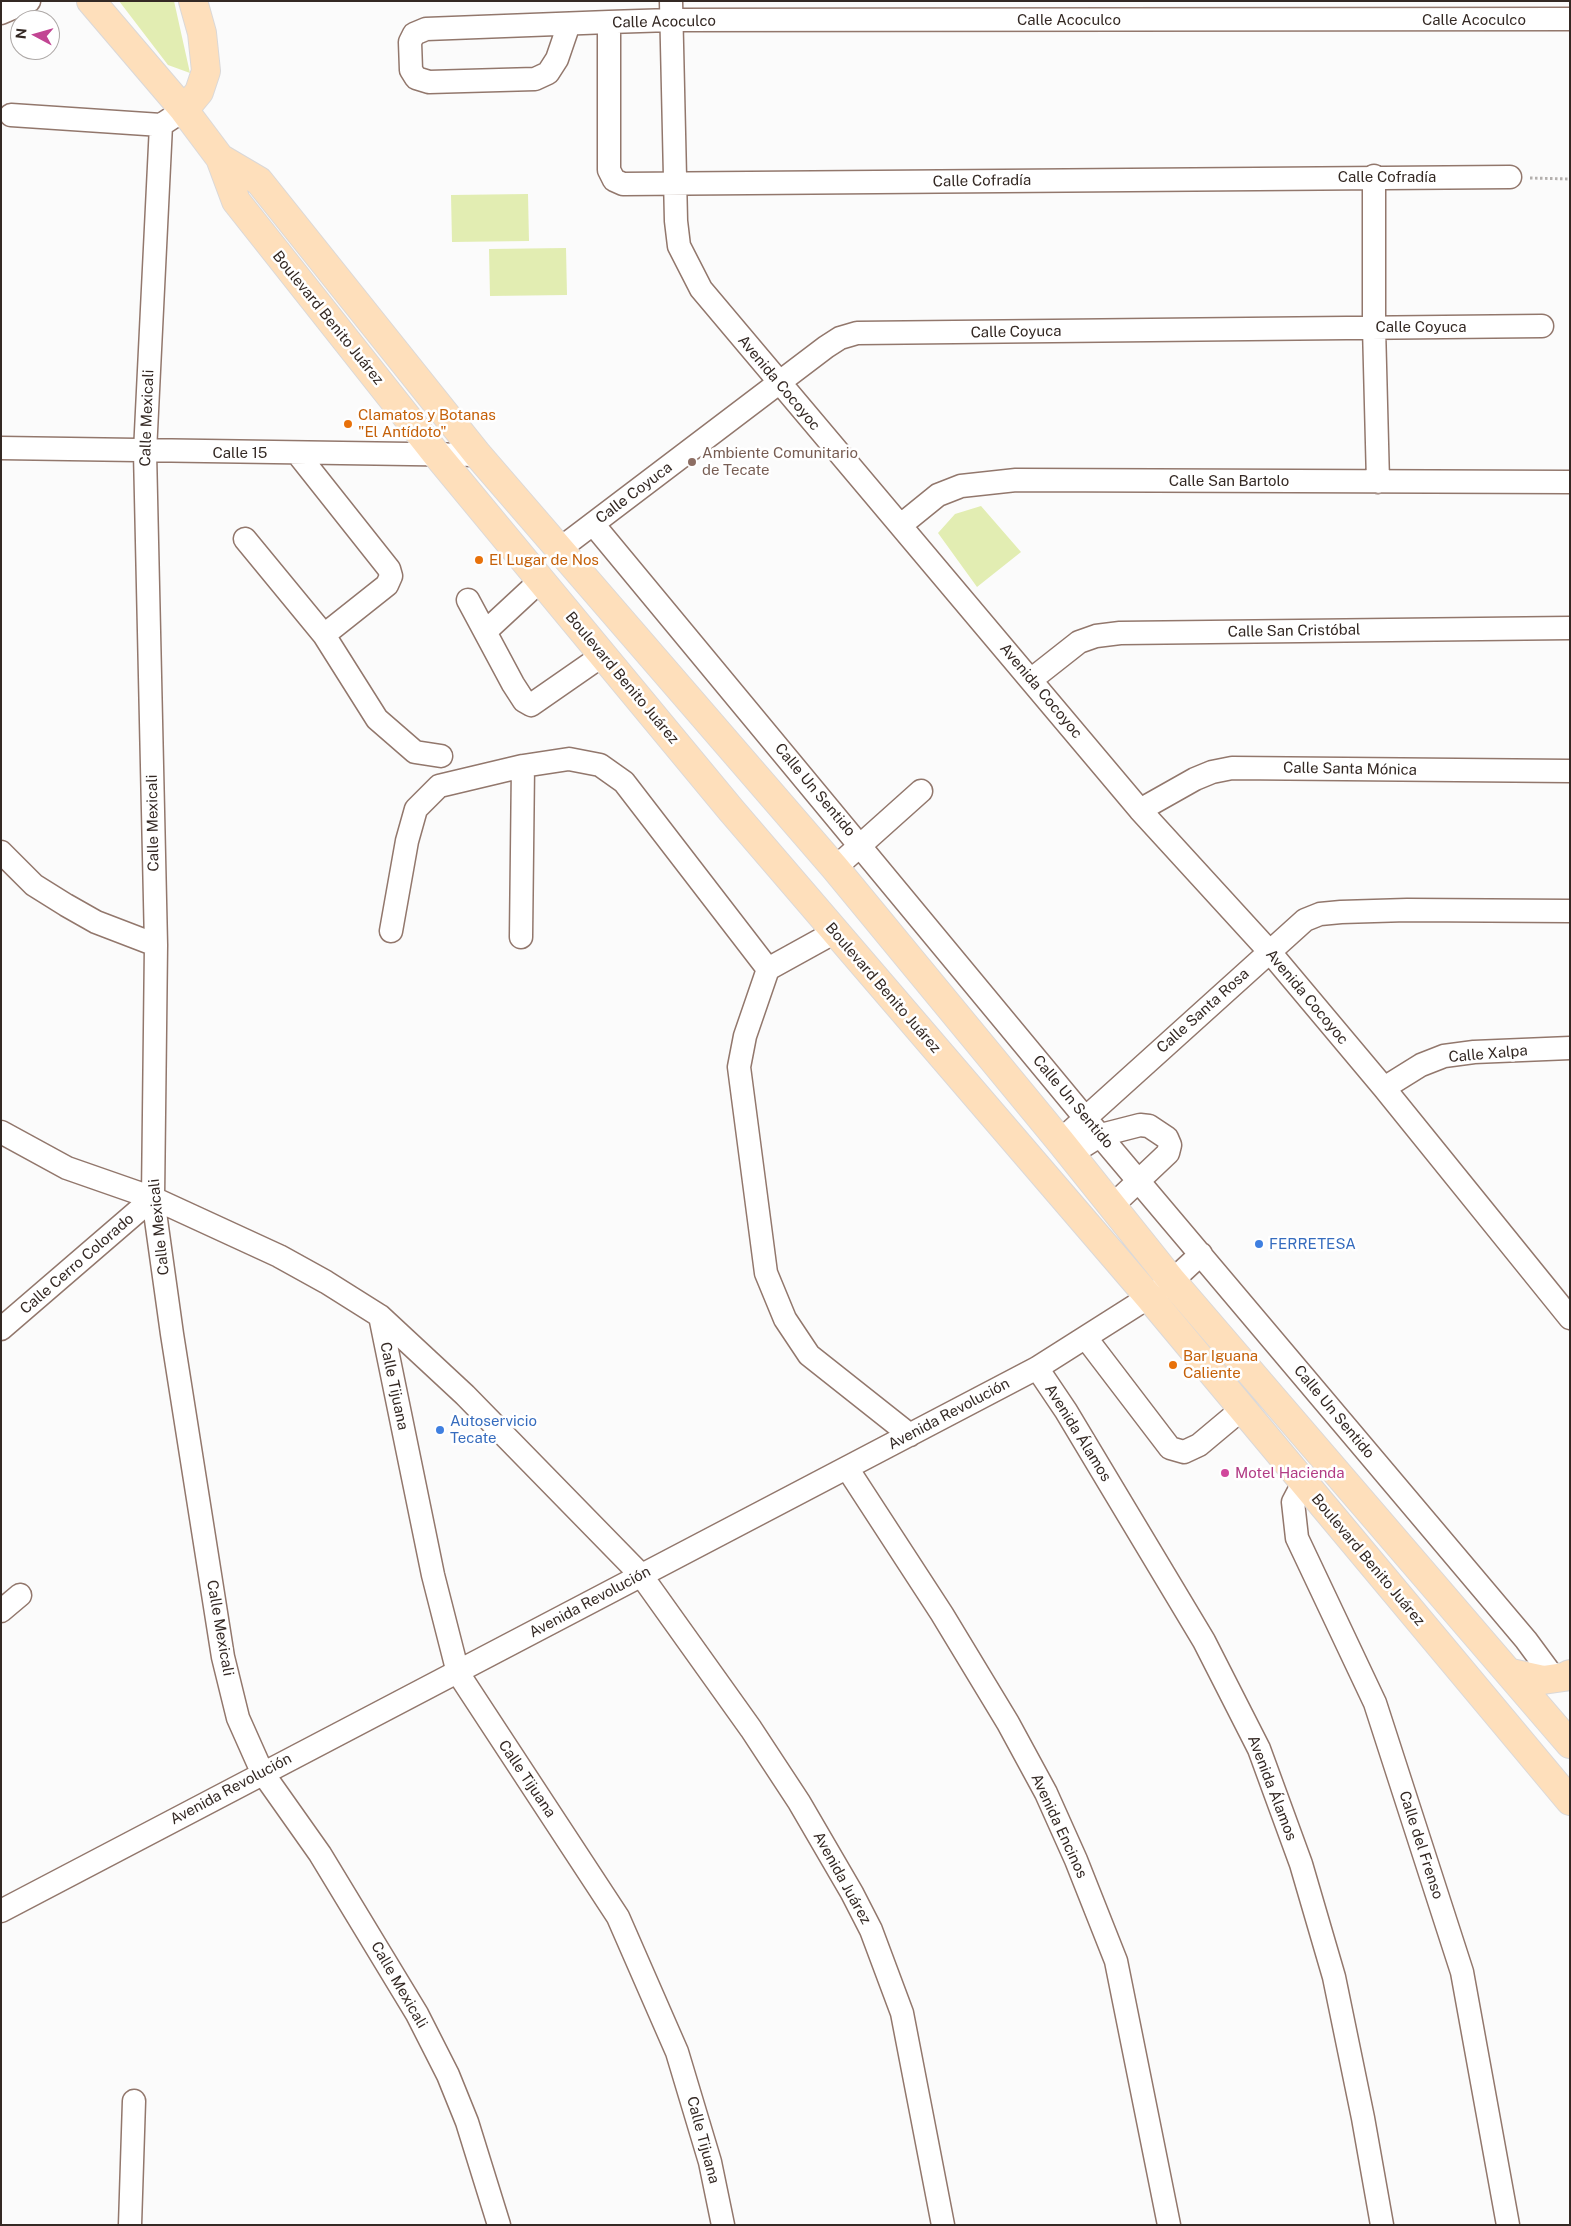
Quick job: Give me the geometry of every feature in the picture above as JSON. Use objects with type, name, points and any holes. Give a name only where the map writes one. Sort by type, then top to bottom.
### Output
[{"type":"main road","name":"Boulevard Benito Juárez","points":[[91,1],[184,110],[220,158],[236,201],[437,454],[603,655],[836,932],[1149,1298],[1570,1801]]},
{"type":"main road","points":[[184,110],[199,92],[206,71],[202,33],[193,1]]},
{"type":"main road","name":"Boulevard Benito Juárez","points":[[220,158],[259,181],[478,455],[561,548],[835,868],[1065,1147],[1172,1281],[1570,1744]]},
{"type":"main road","points":[[1510,1673],[1543,1680],[1562,1676]]},
{"type":"main road","points":[[1484,1698],[1520,1715],[1570,1772]]},
{"type":"street","points":[[1,13],[29,1]]},
{"type":"street","name":"Calle Acoculco","points":[[569,24],[556,60],[548,73],[535,79],[429,82],[416,78],[411,70],[410,42],[414,34],[426,29],[610,22],[671,11],[1570,20]]},
{"type":"street","name":"Avenida Cocoyoc","points":[[671,11],[678,246],[688,269],[701,289],[779,384],[1032,679],[1140,810],[1269,951],[1384,1088],[1570,1318]]},
{"type":"street","name":"Calle Cofradía","points":[[610,22],[609,170],[614,180],[623,184],[675,186],[1374,176],[1510,177]]},
{"type":"street","points":[[11,115],[161,125],[184,110]]},
{"type":"street","name":"Calle Mexicali","points":[[161,125],[145,452],[156,945],[153,1198],[172,1334],[223,1657],[238,1718],[262,1772],[320,1854],[417,2014],[448,2075],[467,2122],[499,2225]]},
{"type":"street","points":[[1374,176],[1374,327],[1378,482]]},
{"type":"street","name":"Calle Coyuca","points":[[561,548],[779,384],[826,346],[840,338],[857,333],[1542,326]]},
{"type":"street","name":"Calle 15","points":[[1,448],[145,452],[478,455]]},
{"type":"street","points":[[297,453],[389,568],[391,576],[387,585],[324,635]]},
{"type":"street","name":"Calle San Bartolo","points":[[901,525],[938,495],[961,486],[1016,480],[1570,482]]},
{"type":"street","name":"Calle Un Sentido","points":[[593,524],[1093,1127],[1526,1640],[1562,1676]]},
{"type":"street","points":[[244,539],[324,635],[377,720],[415,752],[441,756]]},
{"type":"street","points":[[486,631],[541,580]]},
{"type":"street","points":[[468,600],[513,684],[524,701],[531,705],[603,655]]},
{"type":"street","name":"Calle San Cristóbal","points":[[1032,679],[1079,642],[1096,636],[1120,633],[1570,628]]},
{"type":"street","points":[[391,931],[407,841],[416,809],[439,786],[523,766],[568,759],[600,765],[624,782],[768,969]]},
{"type":"street","points":[[522,937],[523,766]]},
{"type":"street","name":"Calle Santa Mónica","points":[[1140,810],[1195,779],[1212,772],[1232,768],[1570,771]]},
{"type":"street","points":[[835,868],[921,791]]},
{"type":"street","points":[[1,852],[34,885],[96,922],[156,945]]},
{"type":"street","name":"Calle Santa Rosa","points":[[1093,1127],[1269,951],[1305,920],[1320,914],[1407,910],[1570,911]]},
{"type":"street","points":[[836,932],[768,969],[745,1036],[739,1067],[766,1272],[785,1319],[808,1355],[910,1435]]},
{"type":"street","name":"Calle Xalpa","points":[[1384,1088],[1421,1065],[1444,1056],[1474,1052],[1570,1048]]},
{"type":"street","points":[[1065,1147],[1093,1127],[1149,1126],[1167,1138],[1170,1144],[1168,1152],[1112,1206]]},
{"type":"street","name":"Avenida Juárez","points":[[1,1132],[67,1168],[153,1198],[278,1256],[326,1282],[380,1316],[465,1395],[642,1575],[752,1728],[799,1802],[852,1893],[871,1930],[902,2013],[943,2225]]},
{"type":"street","name":"Calle Cerro Colorado","points":[[1,1329],[153,1198]]},
{"type":"street","name":"Avenida Revolución","points":[[1,1911],[262,1772],[458,1673],[1037,1368],[1149,1298],[1172,1281],[1201,1254]]},
{"type":"street","name":"Calle Tijuana","points":[[380,1316],[433,1575],[458,1673],[618,1917],[677,2052],[710,2162],[723,2225]]},
{"type":"street","points":[[1086,1338],[1170,1448],[1184,1452],[1199,1444],[1242,1410]]},
{"type":"street","name":"Avenida Álamos","points":[[1037,1368],[1128,1512],[1204,1641],[1259,1749],[1301,1864],[1334,1977],[1363,2118],[1382,2225]]},
{"type":"street","name":"Avenida Encinos","points":[[847,1468],[942,1614],[1008,1723],[1046,1793],[1076,1860],[1116,1961],[1169,2225]]},
{"type":"street","name":"Calle del Frenso","points":[[1304,1482],[1293,1502],[1297,1538],[1375,1703],[1462,1972],[1508,2225]]},
{"type":"street","points":[[1,1610],[20,1595]]},
{"type":"street","points":[[130,2225],[134,2101]]},
{"type":"path","points":[[1510,177],[1570,179]]},
{"type":"green space","points":[[119,1],[174,1],[190,73],[168,65]]},
{"type":"green space","points":[[528,194],[529,241],[452,242],[451,195]]},
{"type":"green space","points":[[566,248],[567,295],[490,296],[489,249]]},
{"type":"green space","points":[[981,506],[1021,552],[977,587],[938,533],[955,514]]},
{"type":"place","name":"Clamatos y Botanas \"El Antídoto\"","points":[[348,424]]},
{"type":"place","name":"Ambiente Comunitario de Tecate","points":[[692,462]]},
{"type":"place","name":"El Lugar de Nos","points":[[479,560]]},
{"type":"place","name":"FERRETESA","points":[[1259,1244]]},
{"type":"place","name":"Bar Iguana Caliente","points":[[1173,1365]]},
{"type":"place","name":"Autoservicio Tecate","points":[[440,1430]]},
{"type":"place","name":"Motel Hacienda","points":[[1225,1473]]}]
